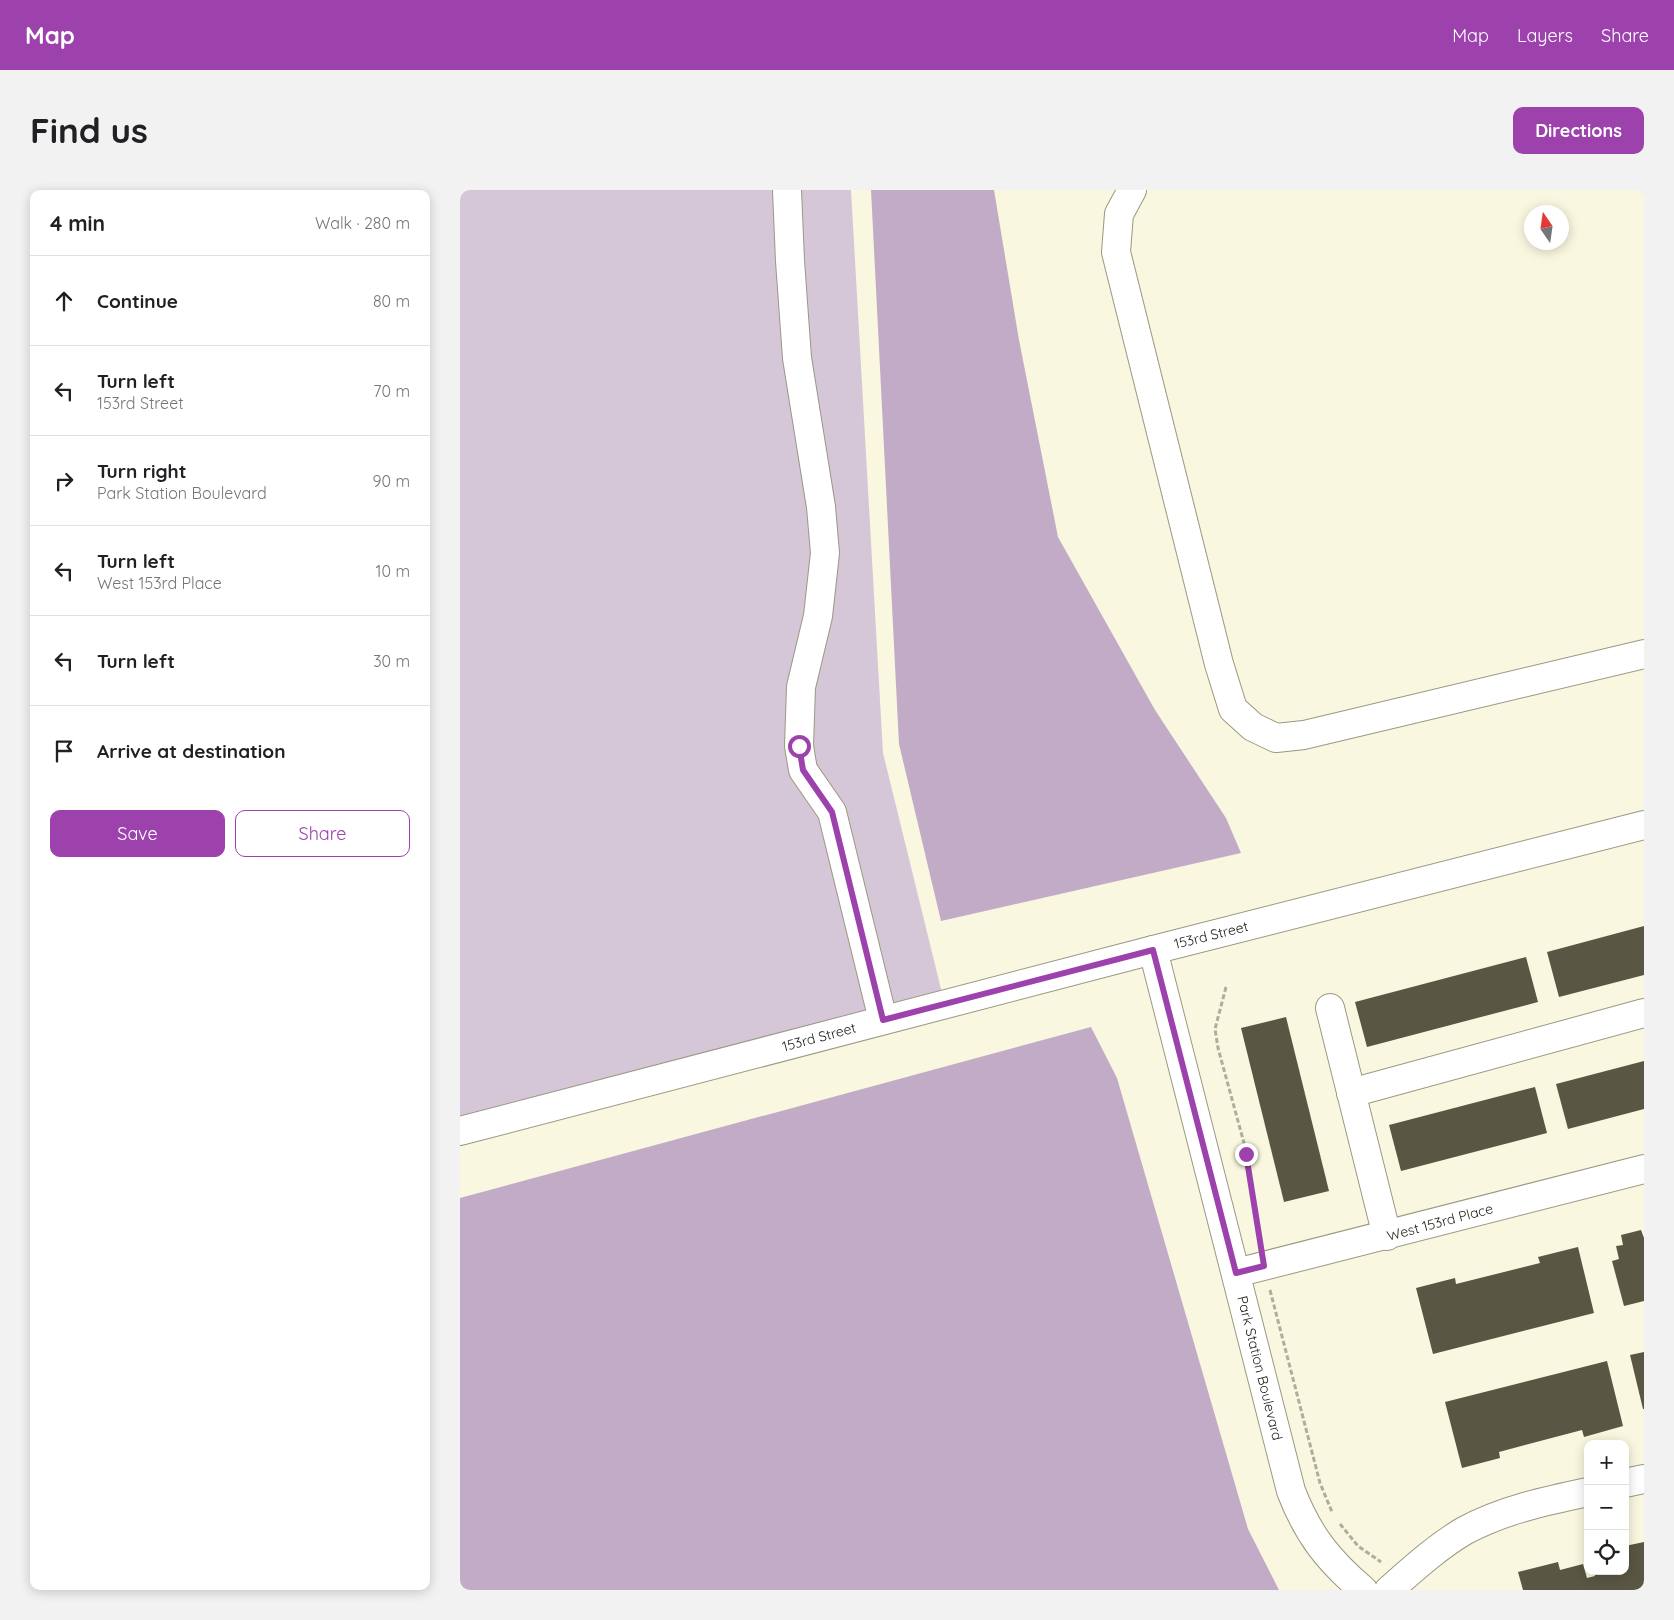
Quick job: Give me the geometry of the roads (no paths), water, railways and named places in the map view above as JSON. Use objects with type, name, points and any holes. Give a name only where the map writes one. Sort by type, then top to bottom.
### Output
[{"type":"street","points":[[787,190],[796,358],[821,507],[825,553],[818,616],[801,688],[799,746],[803,770],[832,812],[883,1020]]},
{"type":"street","points":[[1132,190],[1119,214],[1116,252],[1219,664],[1233,708],[1253,727],[1276,738],[1304,735],[1644,654]]},
{"type":"street","name":"153rd Street","points":[[460,1131],[1153,950],[1644,825]]},
{"type":"street","name":"Park Station Boulevard","points":[[1153,950],[1291,1491],[1300,1514],[1326,1553],[1339,1569],[1363,1590]]},
{"type":"street","points":[[1330,1008],[1387,1236]]},
{"type":"street","points":[[1351,1093],[1644,1013]]},
{"type":"street","name":"West 153rd Place","points":[[1236,1273],[1644,1169]]},
{"type":"street","points":[[1629,1482],[1644,1479]]},
{"type":"street","points":[[1396,1584],[1427,1557],[1464,1532],[1499,1515],[1541,1502],[1584,1493]]}]
